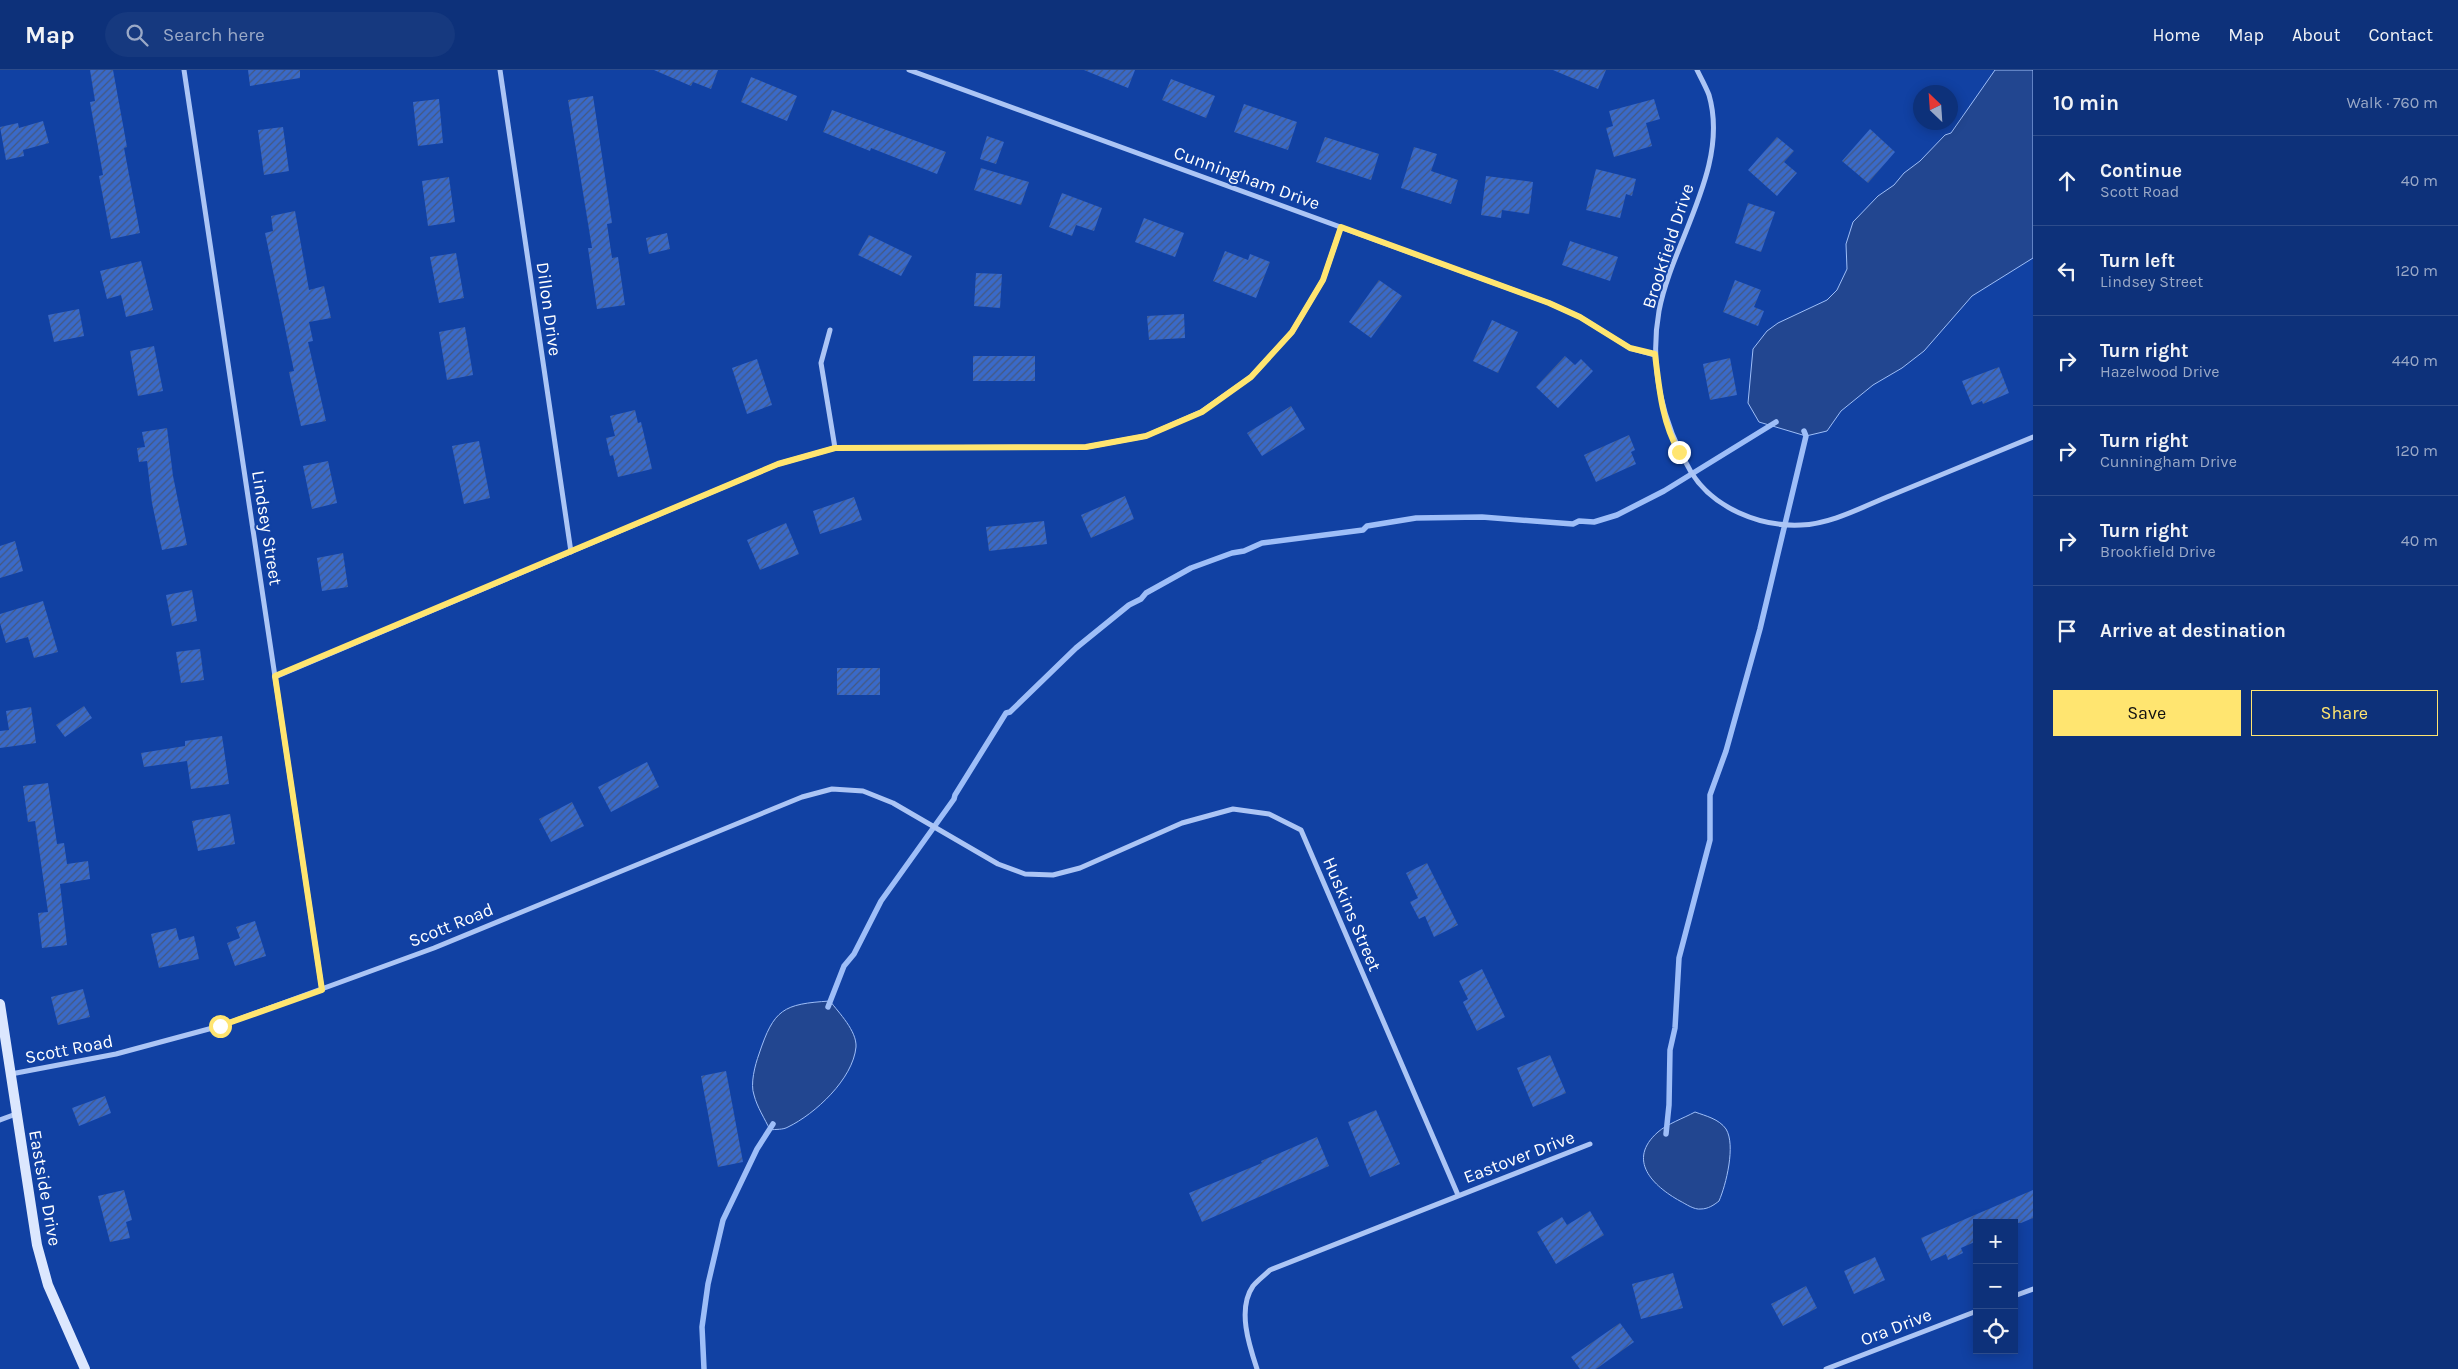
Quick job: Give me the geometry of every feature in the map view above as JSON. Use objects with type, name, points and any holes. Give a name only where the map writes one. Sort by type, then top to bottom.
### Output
[{"type":"street","name":"Lindsey Street","points":[[184,70],[322,990]]},
{"type":"street","name":"Dillon Drive","points":[[500,70],[571,552]]},
{"type":"street","name":"Cunningham Drive","points":[[909,70],[1549,303],[1580,317],[1630,348],[1655,354]]},
{"type":"street","name":"Brookfield Drive","points":[[1697,70],[1709,96],[1714,135],[1707,173],[1663,295],[1655,354],[1660,396],[1672,436],[1698,482],[1728,507],[1763,522],[1802,525],[1840,516],[2033,437]]},
{"type":"street","points":[[275,676],[778,464],[835,448],[1086,447],[1146,436],[1194,415],[1251,377],[1292,332],[1323,280],[1341,227]]},
{"type":"street","points":[[830,330],[821,364],[835,448]]},
{"type":"street","name":"Scott Road","points":[[10,1074],[116,1054],[220,1026],[434,948],[802,797],[832,789],[863,791],[893,803]]},
{"type":"street","name":"Huskins Street","points":[[893,803],[998,864],[1025,874],[1053,875],[1080,868],[1182,823],[1233,810],[1269,814],[1300,830],[1458,1195]]},
{"type":"street","name":"Eastside Drive","points":[[0,1004],[32,1220],[48,1285],[86,1369]]},
{"type":"street","points":[[0,1120],[16,1114]]},
{"type":"street","name":"Eastover Drive","points":[[1458,1195],[1590,1144]]},
{"type":"street","points":[[1257,1369],[1251,1352],[1245,1319],[1248,1300],[1253,1286],[1270,1270],[1458,1195]]},
{"type":"street","points":[[2018,1295],[2033,1289]]},
{"type":"street","name":"Ora Drive","points":[[1826,1369],[1973,1313]]},
{"type":"water","points":[[1995,70],[2033,70],[2033,258],[1972,296],[1924,351],[1902,368],[1873,385],[1841,411],[1827,431],[1806,436],[1759,422],[1748,403],[1753,349],[1767,331],[1778,323],[1827,300],[1837,290],[1847,269],[1846,244],[1853,222],[1878,196],[1894,185],[1904,173],[1920,161],[1945,135],[1953,130],[1958,130],[1958,123]]},
{"type":"water","points":[[830,1001],[847,1022],[856,1041],[853,1059],[848,1071],[831,1094],[810,1114],[786,1128],[770,1130],[757,1104],[753,1091],[756,1064],[764,1039],[776,1018],[782,1012],[801,1004]]},
{"type":"water","points":[[1695,1112],[1720,1123],[1726,1129],[1730,1145],[1729,1165],[1719,1201],[1704,1209],[1690,1206],[1661,1188],[1647,1171],[1644,1162],[1644,1152],[1649,1142],[1658,1132]]},
{"type":"building","points":[[90,70],[113,70],[127,147],[124,148],[140,233],[111,239],[99,176],[103,175],[90,102],[95,101]]},
{"type":"building","points":[[248,70],[300,70],[300,78],[250,86]]},
{"type":"building","points":[[654,70],[718,70],[711,89],[693,82],[691,86]]},
{"type":"building","points":[[1084,70],[1135,70],[1128,88]]},
{"type":"building","points":[[1553,70],[1606,70],[1598,89]]},
{"type":"building","points":[[751,77],[797,96],[787,121],[741,102]]},
{"type":"building","points":[[1171,79],[1215,96],[1206,118],[1162,100]]},
{"type":"building","points":[[593,96],[612,223],[607,224],[612,258],[618,257],[625,305],[597,309],[588,248],[592,248],[568,100]]},
{"type":"building","points":[[439,99],[443,143],[418,146],[413,102]]},
{"type":"building","points":[[1654,99],[1660,119],[1646,123],[1652,146],[1614,157],[1606,128],[1613,126],[1609,111]]},
{"type":"building","points":[[1244,104],[1297,122],[1288,150],[1234,132]]},
{"type":"building","points":[[832,110],[946,152],[937,174],[871,148],[870,151],[823,132]]},
{"type":"building","points":[[43,121],[49,143],[23,150],[24,156],[6,160],[0,127],[18,123],[19,128]]},
{"type":"building","points":[[283,127],[289,171],[264,175],[258,130]]},
{"type":"building","points":[[1870,129],[1895,152],[1868,183],[1842,161]]},
{"type":"building","points":[[987,136],[1004,142],[996,164],[980,159]]},
{"type":"building","points":[[1325,137],[1379,154],[1371,180],[1316,162]]},
{"type":"building","points":[[1777,137],[1794,151],[1784,162],[1797,173],[1777,196],[1748,170]]},
{"type":"building","points":[[1414,147],[1437,154],[1431,171],[1458,180],[1451,204],[1401,188]]},
{"type":"building","points":[[981,168],[1029,182],[1021,205],[974,190]]},
{"type":"building","points":[[1596,169],[1636,179],[1632,196],[1626,194],[1620,218],[1586,210]]},
{"type":"building","points":[[1486,176],[1533,182],[1529,214],[1502,210],[1501,218],[1481,215]]},
{"type":"building","points":[[449,177],[455,222],[428,226],[422,181]]},
{"type":"building","points":[[1062,193],[1102,208],[1094,231],[1076,225],[1072,236],[1049,227]]},
{"type":"building","points":[[1748,203],[1775,212],[1761,252],[1735,243]]},
{"type":"building","points":[[295,211],[309,290],[324,286],[331,318],[309,322],[313,341],[308,342],[326,421],[301,426],[289,372],[294,371],[265,233],[273,231],[271,216]]},
{"type":"building","points":[[1144,218],[1184,233],[1175,257],[1135,242]]},
{"type":"building","points":[[667,233],[670,249],[649,254],[646,238]]},
{"type":"building","points":[[869,235],[912,256],[901,276],[858,255]]},
{"type":"building","points":[[1570,241],[1618,257],[1610,281],[1562,265]]},
{"type":"building","points":[[1225,251],[1248,260],[1250,254],[1270,262],[1256,298],[1213,281]]},
{"type":"building","points":[[456,253],[464,298],[439,303],[430,257]]},
{"type":"building","points":[[141,261],[153,310],[126,317],[121,295],[107,299],[100,271]]},
{"type":"building","points":[[976,273],[1002,274],[1000,308],[974,306]]},
{"type":"building","points":[[1379,280],[1402,296],[1371,338],[1349,322]]},
{"type":"building","points":[[1735,280],[1761,290],[1754,307],[1764,311],[1758,326],[1723,312]]},
{"type":"building","points":[[79,309],[84,336],[54,342],[48,315]]},
{"type":"building","points":[[1184,314],[1185,338],[1149,340],[1147,316]]},
{"type":"building","points":[[1492,320],[1518,332],[1498,373],[1473,361]]},
{"type":"building","points":[[465,327],[473,375],[447,380],[439,332]]},
{"type":"building","points":[[154,346],[163,391],[138,396],[130,351]]},
{"type":"building","points":[[973,356],[1035,356],[1035,381],[973,381]]},
{"type":"building","points":[[1565,356],[1575,365],[1581,359],[1593,371],[1558,408],[1536,387]]},
{"type":"building","points":[[1730,358],[1737,395],[1710,400],[1703,364]]},
{"type":"building","points":[[757,359],[772,405],[747,414],[732,368]]},
{"type":"building","points":[[1999,367],[2009,393],[1983,404],[1982,401],[1972,405],[1962,381]]},
{"type":"building","points":[[1291,406],[1305,429],[1262,456],[1247,433]]},
{"type":"building","points":[[635,410],[638,423],[641,422],[652,469],[618,477],[613,455],[610,456],[606,438],[615,436],[610,416]]},
{"type":"building","points":[[167,428],[173,476],[187,545],[162,550],[152,503],[147,461],[139,462],[137,448],[145,447],[142,432]]},
{"type":"building","points":[[1629,435],[1635,450],[1631,452],[1636,464],[1596,482],[1584,455]]},
{"type":"building","points":[[479,441],[490,498],[464,504],[452,446]]},
{"type":"building","points":[[328,461],[337,503],[312,509],[303,466]]},
{"type":"building","points":[[1125,496],[1134,519],[1091,538],[1081,515]]},
{"type":"building","points":[[854,497],[862,520],[820,534],[813,511]]},
{"type":"building","points":[[1044,521],[1047,544],[989,551],[986,527]]},
{"type":"building","points":[[786,523],[799,554],[760,570],[747,540]]},
{"type":"building","points":[[15,541],[23,571],[0,578],[0,546]]},
{"type":"building","points":[[343,553],[348,587],[322,591],[317,558]]},
{"type":"building","points":[[192,590],[197,621],[172,626],[166,595]]},
{"type":"building","points":[[43,601],[58,652],[34,658],[28,637],[6,643],[0,623],[0,614]]},
{"type":"building","points":[[200,649],[204,680],[181,683],[176,652]]},
{"type":"building","points":[[837,668],[880,668],[880,695],[837,695]]},
{"type":"building","points":[[84,706],[92,718],[65,737],[56,725]]},
{"type":"building","points":[[31,707],[36,743],[0,748],[0,731],[9,730],[6,711]]},
{"type":"building","points":[[222,736],[229,784],[191,789],[187,761],[144,767],[141,753],[185,746],[185,741]]},
{"type":"building","points":[[647,762],[659,787],[611,812],[598,787]]},
{"type":"building","points":[[48,783],[57,844],[64,843],[67,864],[88,861],[90,879],[60,884],[67,945],[42,948],[38,913],[48,912],[35,821],[28,822],[23,786]]},
{"type":"building","points":[[572,802],[584,826],[551,842],[539,819]]},
{"type":"building","points":[[230,814],[235,844],[198,851],[192,821]]},
{"type":"building","points":[[1427,863],[1458,925],[1434,937],[1425,916],[1419,919],[1410,902],[1418,898],[1406,873]]},
{"type":"building","points":[[255,921],[266,956],[235,966],[227,943],[240,938],[236,927]]},
{"type":"building","points":[[176,928],[179,940],[194,936],[199,959],[159,968],[151,934]]},
{"type":"building","points":[[1482,969],[1505,1017],[1477,1031],[1463,1002],[1468,999],[1459,981]]},
{"type":"building","points":[[83,989],[90,1017],[58,1025],[51,997]]},
{"type":"building","points":[[1550,1055],[1566,1093],[1533,1107],[1517,1068]]},
{"type":"building","points":[[726,1071],[743,1162],[718,1167],[701,1076]]},
{"type":"building","points":[[105,1096],[111,1113],[79,1126],[72,1108]]},
{"type":"building","points":[[1376,1110],[1400,1164],[1370,1177],[1348,1122]]},
{"type":"building","points":[[1317,1137],[1329,1166],[1202,1222],[1189,1193],[1262,1163],[1261,1161]]},
{"type":"building","points":[[124,1190],[132,1220],[126,1222],[130,1238],[110,1242],[98,1196]]},
{"type":"building","points":[[2033,1190],[2033,1218],[2021,1223],[2018,1223],[2018,1219],[1973,1219],[1973,1243],[1961,1248],[1963,1253],[1948,1260],[1946,1254],[1931,1261],[1921,1238]]},
{"type":"building","points":[[1590,1211],[1604,1235],[1556,1264],[1537,1232],[1562,1217],[1567,1225]]},
{"type":"building","points":[[1875,1257],[1885,1280],[1854,1294],[1844,1271]]},
{"type":"building","points":[[1673,1273],[1683,1308],[1641,1319],[1632,1284]]},
{"type":"building","points":[[1806,1286],[1817,1308],[1783,1326],[1771,1304]]},
{"type":"building","points":[[1620,1323],[1634,1342],[1596,1369],[1580,1369],[1571,1357]]},
{"type":"waterway","points":[[828,1007],[844,966],[854,954],[881,901],[954,799],[1006,713],[1010,712],[1076,648],[1129,605],[1141,599],[1146,593],[1191,568],[1232,553],[1244,551],[1262,543],[1363,530],[1367,526],[1416,518],[1482,517],[1573,524],[1579,521],[1594,522],[1617,515],[1664,491],[1776,422]]},
{"type":"waterway","points":[[1666,1134],[1669,1105],[1670,1050],[1675,1028],[1679,958],[1710,840],[1710,795],[1726,751],[1760,629],[1806,436],[1804,431]]},
{"type":"waterway","points":[[704,1369],[702,1327],[708,1284],[723,1220],[757,1149],[773,1124]]},
{"type":"route","points":[[220,1026],[322,990],[275,676],[778,464],[835,448],[1086,447],[1146,436],[1202,412],[1251,377],[1292,332],[1323,280],[1341,227],[1549,303],[1580,317],[1630,348],[1655,354],[1660,396],[1679,452]]}]
